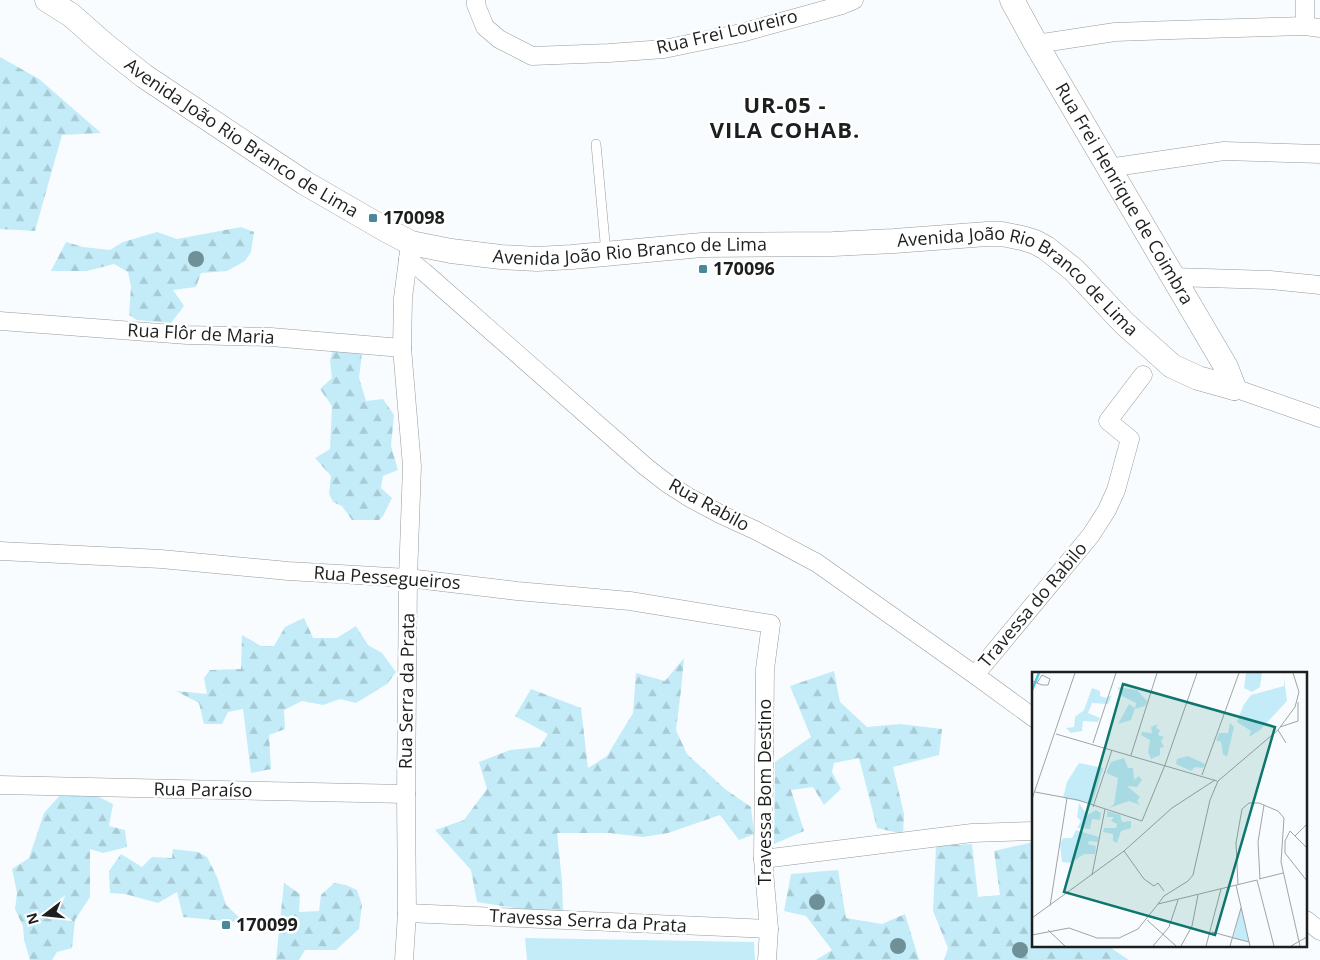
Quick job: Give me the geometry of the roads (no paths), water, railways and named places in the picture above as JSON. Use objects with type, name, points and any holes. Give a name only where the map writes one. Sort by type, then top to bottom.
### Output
[{"type":"main road","name":"Avenida João Rio Branco de Lima","points":[[47,0],[71,16],[144,76],[305,182],[388,231],[410,251],[451,251],[536,259],[710,244],[832,244],[987,234],[1008,235],[1035,242],[1046,248],[1074,270],[1124,323],[1172,366],[1198,378],[1234,388]]},
{"type":"main road","name":"Rua Frei Henrique de Coimbra","points":[[1012,0],[1108,168],[1226,367],[1234,388]]},
{"type":"street","name":"Rua Frei Loureiro","points":[[476,0],[476,5],[485,27],[499,39],[532,56],[664,49],[740,33],[854,0]]},
{"type":"street","points":[[1036,44],[1115,32],[1312,27],[1305,0]]},
{"type":"street","points":[[1108,168],[1224,151],[1320,154]]},
{"type":"street","name":"Rua Serra da Prata","points":[[404,960],[407,913],[408,578],[412,466],[402,348],[403,298],[410,251]]},
{"type":"street","name":"Rua Rabilo","points":[[410,251],[430,277],[646,467],[668,484],[720,514],[809,558],[975,674],[1032,717]]},
{"type":"street","points":[[1173,277],[1270,280],[1320,285]]},
{"type":"street","name":"Rua Flôr de Maria","points":[[0,321],[187,335],[271,337],[402,348]]},
{"type":"street","name":"Travessa do Rabilo","points":[[975,674],[1091,535],[1107,510],[1116,490],[1130,439],[1108,421],[1143,375]]},
{"type":"street","points":[[1234,388],[1320,418]]},
{"type":"street","name":"Rua Pessegueiros","points":[[0,551],[161,559],[288,571],[408,578],[630,602],[771,624]]},
{"type":"street","name":"Travessa Bom Destino","points":[[767,960],[769,930],[763,859],[765,669],[771,624]]},
{"type":"street","name":"Rua Paraíso","points":[[0,785],[406,794]]},
{"type":"street","points":[[763,859],[972,833],[1032,830]]},
{"type":"street","name":"Travessa Serra da Prata","points":[[407,913],[769,930]]},
{"type":"lane","points":[[596,144],[606,254]]},
{"type":"place","name":"170098","points":[[373,218]]},
{"type":"place","name":"170096","points":[[703,269]]},
{"type":"place","name":"170099","points":[[226,925]]},
{"type":"district","name":"UR-05 - VILA COHAB.","points":[[785,118]]}]
